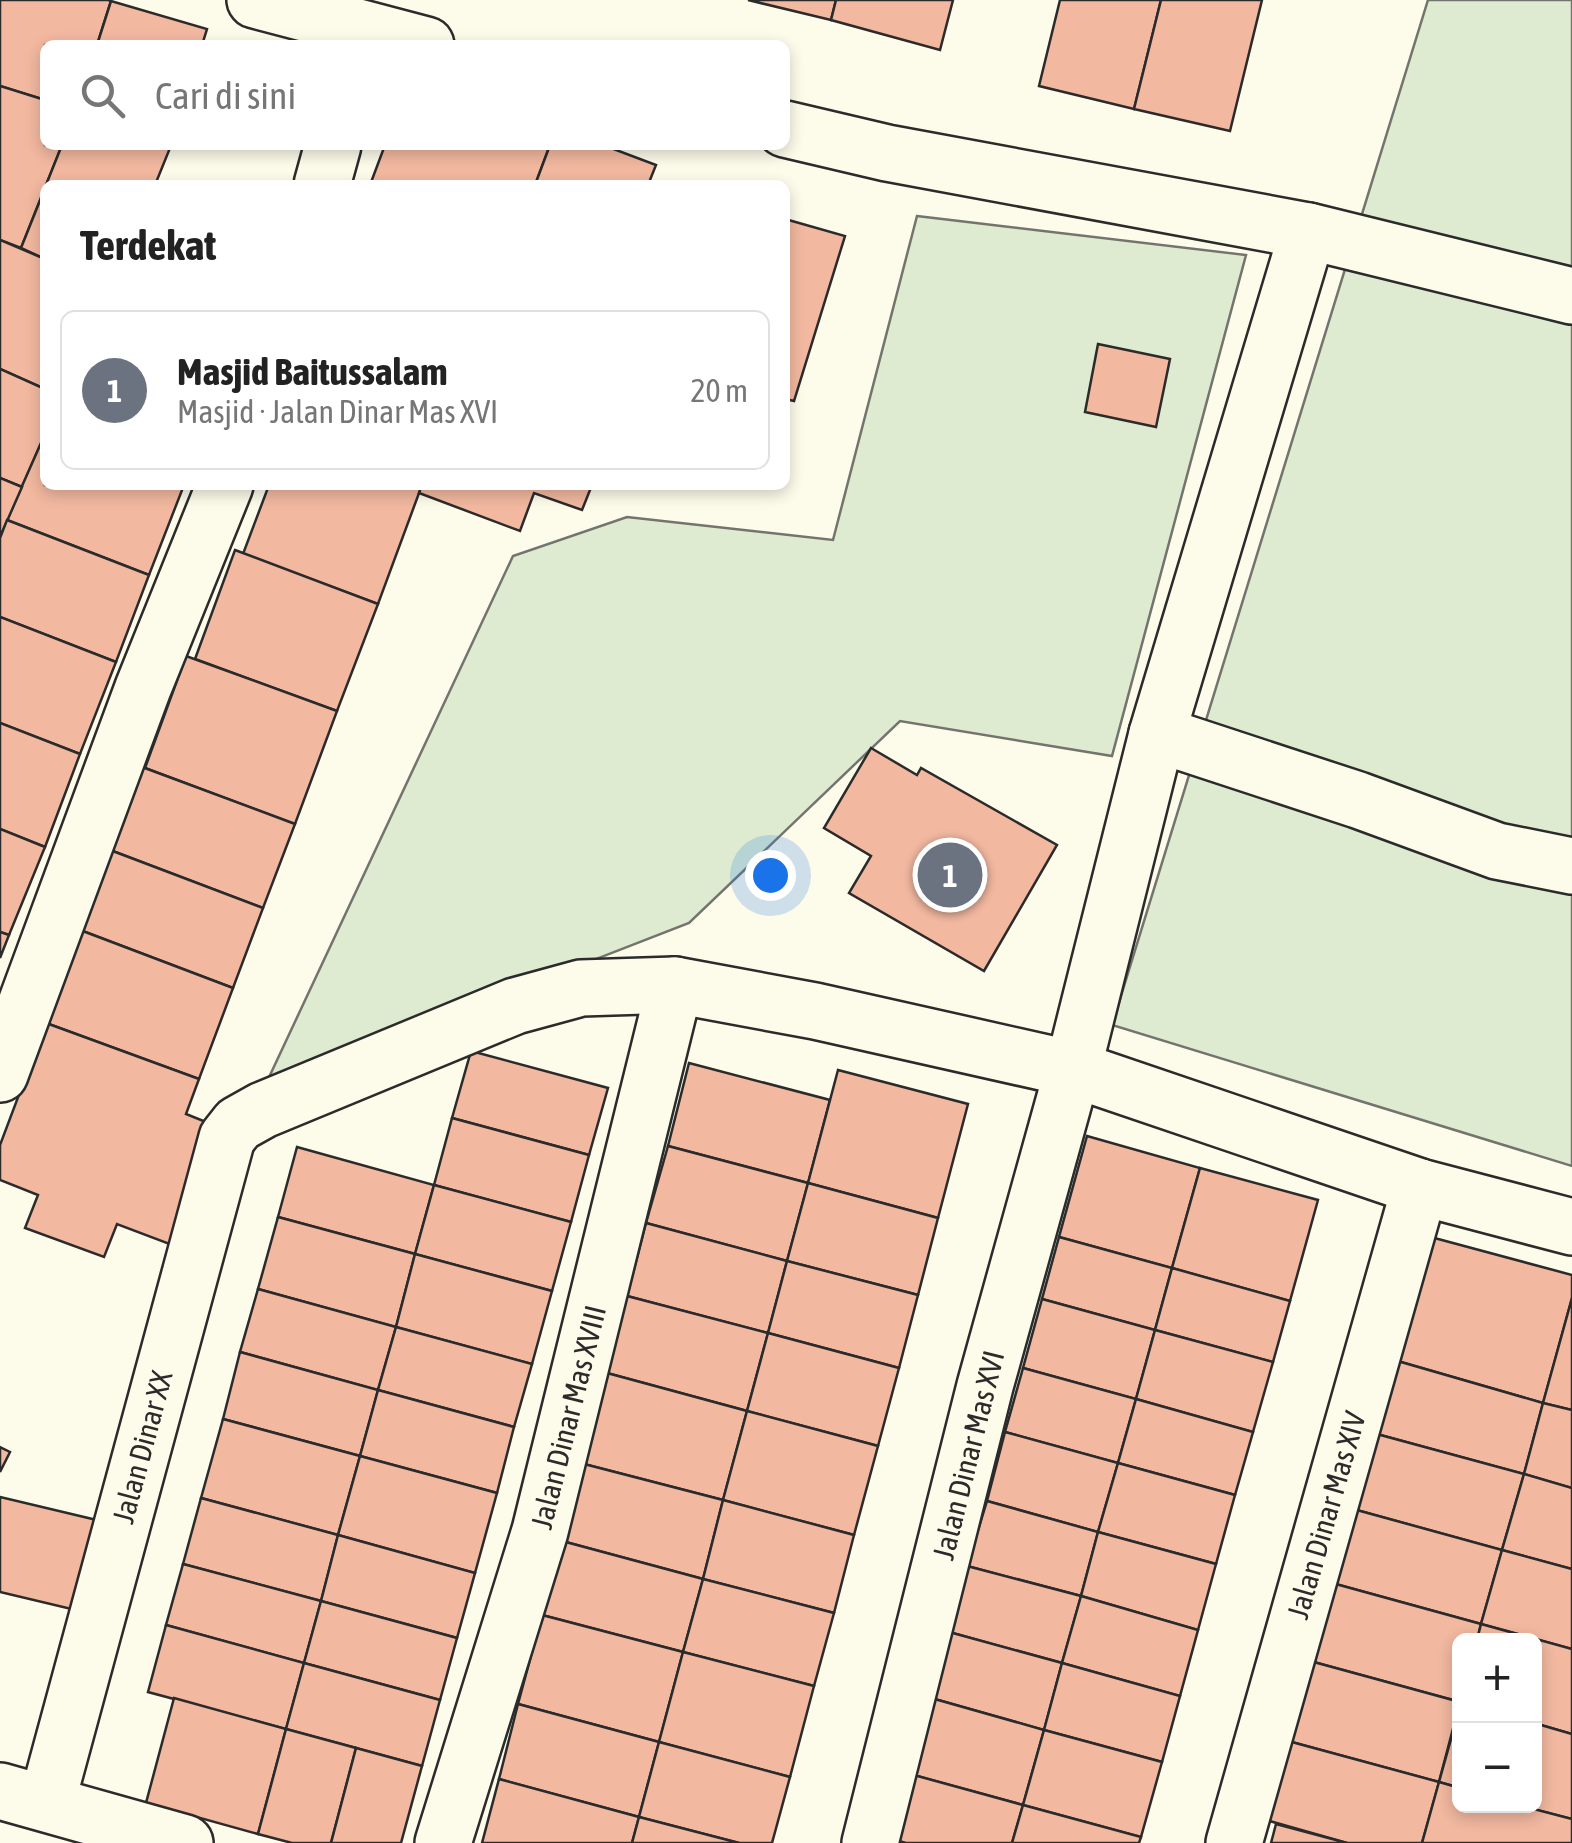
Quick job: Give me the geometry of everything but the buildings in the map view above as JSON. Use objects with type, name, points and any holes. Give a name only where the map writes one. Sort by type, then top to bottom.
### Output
[{"type":"street","points":[[255,0],[366,25],[411,40]]},
{"type":"street","points":[[790,130],[887,153],[1308,231],[1572,296]]},
{"type":"street","points":[[323,180],[332,150]]},
{"type":"street","name":"Jalan Dinar Mas XVI","points":[[870,1843],[980,1405],[1073,1069],[1157,734],[1308,231]]},
{"type":"street","points":[[0,1074],[143,688],[224,490]]},
{"type":"street","points":[[1157,734],[1497,851],[1572,866]]},
{"type":"street","name":"Jalan Dinar XX","points":[[23,1796],[222,1151],[238,1124],[263,1110],[515,1006],[581,988],[675,985],[814,1011],[1073,1069],[1420,1187],[1572,1228]]},
{"type":"street","name":"Jalan Dinar Mas XVIII","points":[[443,1843],[540,1531],[675,985]]},
{"type":"street","name":"Jalan Dinar Mas XIV","points":[[1234,1843],[1420,1187]]},
{"type":"street","points":[[23,1796],[185,1843]]},
{"type":"green space","points":[[1428,0],[1572,0],[1572,1166],[1112,1025]]},
{"type":"green space","points":[[917,216],[1246,255],[1112,756],[900,721],[689,923],[264,1088],[513,556],[627,517],[833,540]]},
{"type":"place","name":"Masjid Baitussalam","points":[[950,875]]}]
